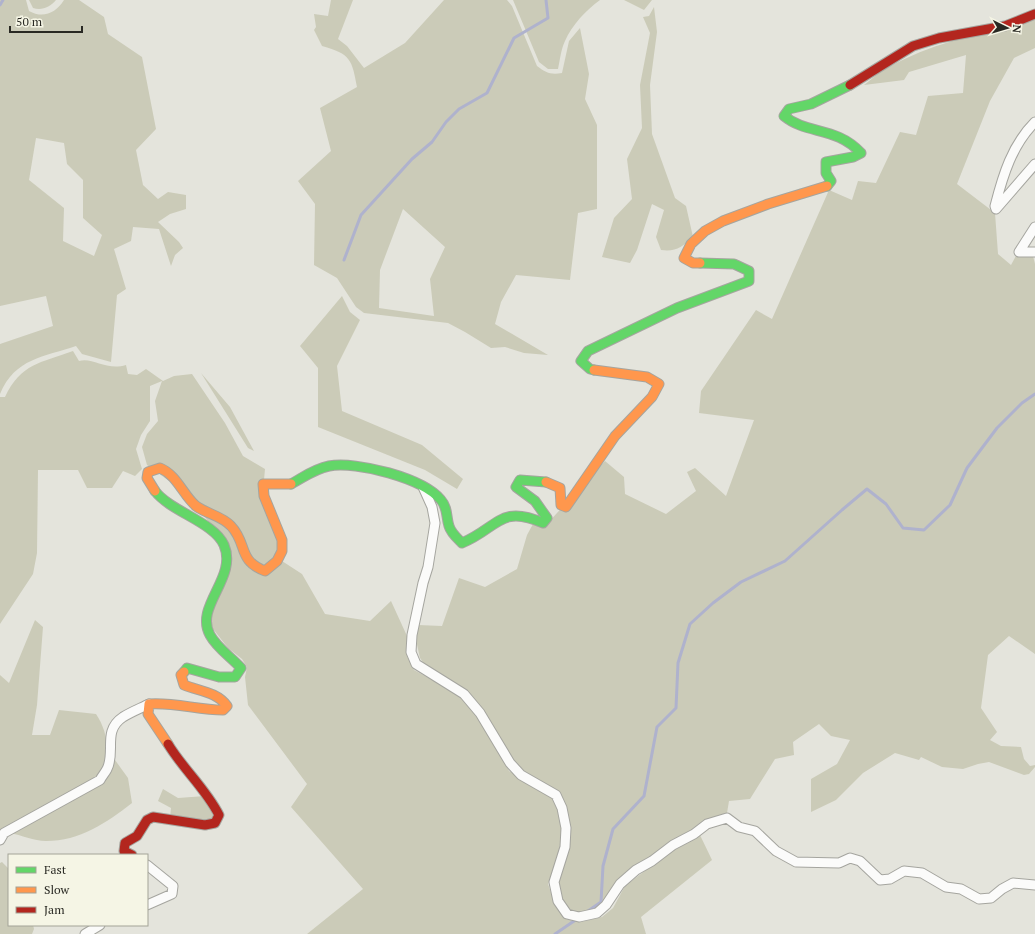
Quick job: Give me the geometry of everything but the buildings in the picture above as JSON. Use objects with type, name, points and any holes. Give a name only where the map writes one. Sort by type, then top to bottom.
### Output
[{"type":"street","points":[[0,840],[4,832],[100,780],[108,769],[110,740],[114,726],[123,717],[149,704],[158,703],[197,710],[223,710],[227,706],[224,701],[208,692],[194,690],[184,685],[181,675],[187,668],[219,677],[235,677],[241,668],[217,646],[206,629],[206,614],[223,581],[227,562],[224,545],[216,535],[164,501],[147,478],[148,472],[153,468],[162,469],[172,477],[196,506],[219,517],[230,525],[239,535],[248,563],[256,569],[265,571],[276,564],[281,553],[282,540],[262,494],[263,484],[271,481],[290,484],[320,468],[335,465],[356,465],[397,476],[423,487],[442,501],[446,514],[447,528],[453,537],[462,543],[472,540],[508,516],[520,515],[543,523],[547,518],[542,510],[516,487],[520,480],[539,479],[555,484],[560,488],[561,505],[566,507],[608,444],[623,426],[656,394],[659,384],[648,376],[590,369],[580,361],[588,351],[677,308],[749,281],[749,271],[734,264],[693,263],[684,258],[686,249],[711,226],[729,216],[826,187],[831,182],[826,173],[826,162],[832,159],[856,156],[861,153],[856,148],[828,132],[790,122],[784,116],[789,110],[811,104],[838,92],[914,46],[939,38],[1005,26],[1035,14]]},
{"type":"street","points":[[1035,122],[1014,148],[1002,180],[995,206],[996,209],[1035,164]]},
{"type":"street","points":[[1035,227],[1019,252],[1035,252]]},
{"type":"street","points":[[423,487],[432,507],[435,523],[428,567],[423,583],[412,635],[412,652],[416,664],[464,694],[480,713],[510,763],[521,775],[556,795],[562,808],[566,828],[565,847],[554,882],[558,900],[567,914],[579,917],[598,913],[606,905],[620,884],[636,870],[652,861],[673,845],[694,834],[707,824],[727,818],[739,827],[755,831],[776,851],[796,862],[839,863],[850,858],[860,861],[880,880],[890,879],[904,871],[922,873],[946,887],[960,889],[979,899],[991,898],[1002,889],[1013,883],[1035,885]]},
{"type":"street","points":[[129,854],[124,852],[125,843],[137,836],[147,820],[153,817],[205,825],[215,823],[219,815],[214,803],[178,760],[157,724],[148,714],[149,704]]},
{"type":"street","points":[[148,866],[173,886],[172,894],[148,905]]},
{"type":"street","points":[[85,934],[98,926]]},
{"type":"green space","points":[[0,0],[26,0],[29,11],[44,14],[53,11],[61,5],[64,0],[79,0],[104,17],[108,34],[142,57],[156,129],[136,150],[143,185],[158,199],[168,192],[186,195],[186,209],[170,214],[158,222],[179,242],[183,248],[175,255],[171,266],[159,229],[133,227],[131,241],[114,249],[126,289],[117,295],[111,362],[82,354],[76,346],[42,357],[22,366],[6,382],[0,394],[0,344],[53,326],[46,296],[0,306]],"holes":[[[36,138],[64,143],[67,164],[83,180],[83,218],[102,235],[94,256],[63,241],[64,208],[29,180]]]},
{"type":"green space","points":[[29,0],[56,0],[51,5],[40,9],[33,8]]},
{"type":"green space","points":[[331,0],[353,0],[338,39],[347,46],[364,68],[405,43],[444,0],[507,0],[512,6],[537,66],[552,74],[562,73],[569,41],[580,28],[589,74],[585,99],[597,125],[597,209],[578,213],[570,280],[516,275],[501,302],[495,324],[548,355],[524,353],[505,347],[491,348],[448,323],[364,313],[356,307],[337,278],[314,265],[315,204],[298,181],[331,151],[320,108],[357,87],[354,70],[348,59],[339,52],[322,46],[314,30],[316,27],[314,14],[328,16]],"holes":[[[403,209],[445,247],[430,279],[434,316],[379,308],[380,270]]]},
{"type":"green space","points":[[513,0],[600,0],[585,13],[571,29],[564,44],[558,69],[548,69],[539,62]]},
{"type":"green space","points":[[624,0],[652,0],[644,10]]},
{"type":"green space","points":[[654,7],[657,32],[650,85],[652,134],[675,198],[686,206],[693,237],[678,248],[661,250],[656,237],[664,210],[652,204],[637,250],[630,263],[602,257],[614,218],[632,199],[627,159],[642,128],[640,85],[650,33],[643,17],[649,16]]},
{"type":"green space","points":[[1035,20],[1035,48],[1014,58],[990,101],[957,184],[995,213],[998,254],[1011,265],[1017,254],[1033,256],[1035,264],[1035,654],[1009,636],[988,655],[981,708],[997,732],[990,740],[1001,746],[1021,747],[1024,759],[1030,766],[1035,765],[1035,767],[1029,774],[1024,775],[989,762],[963,769],[942,767],[921,757],[919,760],[895,753],[863,773],[836,800],[811,812],[811,779],[837,764],[850,740],[831,736],[819,724],[793,742],[794,755],[775,759],[750,799],[729,801],[727,813],[702,823],[692,833],[670,844],[603,905],[588,913],[568,911],[563,900],[558,874],[565,806],[518,767],[482,708],[467,690],[427,668],[420,658],[416,640],[418,625],[442,626],[459,578],[485,587],[517,569],[527,535],[533,524],[545,526],[605,461],[624,477],[625,494],[666,514],[696,491],[687,472],[695,468],[726,496],[754,420],[699,413],[701,391],[756,310],[772,319],[829,190],[852,200],[858,181],[876,183],[900,132],[916,135],[928,96],[963,93],[966,55],[909,72],[904,80],[864,85],[879,73],[906,58],[942,44]]},
{"type":"green space","points":[[342,296],[350,312],[360,320],[337,366],[342,411],[422,445],[463,479],[457,489],[425,470],[318,427],[318,368],[300,346]]},
{"type":"green space","points":[[73,351],[79,361],[84,360],[112,366],[126,365],[128,374],[137,375],[146,369],[163,381],[174,376],[192,374],[225,423],[243,456],[265,469],[264,480],[280,542],[273,563],[257,565],[211,511],[147,465],[142,447],[147,434],[158,421],[155,401],[162,381],[150,386],[150,421],[141,435],[136,449],[142,469],[135,476],[123,471],[112,488],[87,488],[78,470],[38,470],[37,553],[33,574],[0,624],[0,397],[5,397],[11,386],[25,371],[42,362]]},
{"type":"green space","points":[[201,373],[230,407],[254,451],[248,448]]},
{"type":"green space","points":[[199,510],[228,527],[248,567],[282,561],[302,574],[325,614],[370,621],[391,601],[407,636],[407,656],[414,670],[463,697],[496,743],[509,771],[554,797],[560,810],[563,831],[561,849],[548,884],[555,904],[566,919],[581,922],[602,917],[613,908],[625,886],[675,848],[699,833],[712,860],[641,917],[646,934],[307,934],[363,889],[291,807],[307,784],[248,705],[245,677],[247,667],[242,659],[228,648],[210,625],[212,611],[228,577],[217,532]]},
{"type":"green space","points":[[35,620],[43,627],[37,705],[32,735],[50,735],[59,710],[96,714],[104,730],[107,756],[102,772],[97,779],[0,834],[0,675],[9,683]]},
{"type":"green space","points":[[115,760],[128,778],[132,803],[102,824],[92,830],[70,838],[58,840],[41,841],[10,833],[111,769]]},
{"type":"green space","points":[[163,789],[178,798],[205,796],[212,804],[213,821],[170,818],[171,808],[158,801]]},
{"type":"green space","points":[[2,862],[8,868],[8,926],[33,926],[34,929],[32,934],[0,934],[0,863]]},
{"type":"waterway","points":[[0,5],[3,0]]},
{"type":"waterway","points":[[344,260],[361,215],[412,159],[432,142],[446,122],[459,109],[487,93],[514,38],[548,18],[546,0]]},
{"type":"waterway","points":[[588,911],[601,902],[603,866],[613,829],[644,796],[657,727],[676,708],[678,663],[690,624],[713,603],[741,582],[785,561],[867,489],[886,504],[903,528],[924,530],[950,505],[967,468],[997,428],[1022,403],[1035,394]]},
{"type":"waterway","points":[[555,934],[577,919]]},
{"type":"traffic: fast","points":[[827,186],[831,181],[826,173],[826,162],[853,157],[861,153],[842,138],[802,126],[784,116],[789,109],[811,104],[850,85]]},
{"type":"traffic: fast","points":[[594,370],[590,369],[581,361],[588,351],[677,308],[749,281],[749,271],[734,264],[700,263]]},
{"type":"traffic: fast","points":[[291,484],[319,469],[341,465],[372,469],[405,478],[432,492],[441,500],[446,509],[450,529],[462,543],[500,520],[508,517],[517,516],[529,518],[543,523],[547,518],[535,501],[516,487],[520,480],[546,482]]},
{"type":"traffic: fast","points":[[155,491],[171,505],[202,523],[219,537],[224,545],[227,557],[222,580],[207,613],[207,624],[213,640],[241,668],[235,677],[219,677],[187,668],[184,672]]},
{"type":"traffic: slow","points":[[700,263],[693,263],[684,258],[691,244],[705,231],[723,221],[768,204],[827,186]]},
{"type":"traffic: slow","points":[[546,482],[560,488],[561,505],[566,507],[615,436],[652,397],[659,384],[647,377],[594,370]]},
{"type":"traffic: slow","points":[[155,491],[147,478],[148,472],[160,468],[171,475],[196,506],[223,520],[231,526],[240,539],[246,557],[256,567],[265,571],[277,561],[282,551],[282,540],[264,496],[263,484],[291,484]]},
{"type":"traffic: slow","points":[[168,744],[148,714],[149,704],[168,704],[223,710],[227,706],[223,701],[207,692],[184,685],[181,675],[184,672]]},
{"type":"traffic: jam","points":[[850,85],[913,46],[939,38],[1005,26],[1035,14]]},
{"type":"traffic: jam","points":[[130,854],[124,851],[125,843],[137,836],[147,820],[153,817],[205,825],[215,823],[219,815],[208,796],[180,762],[168,744]]}]
